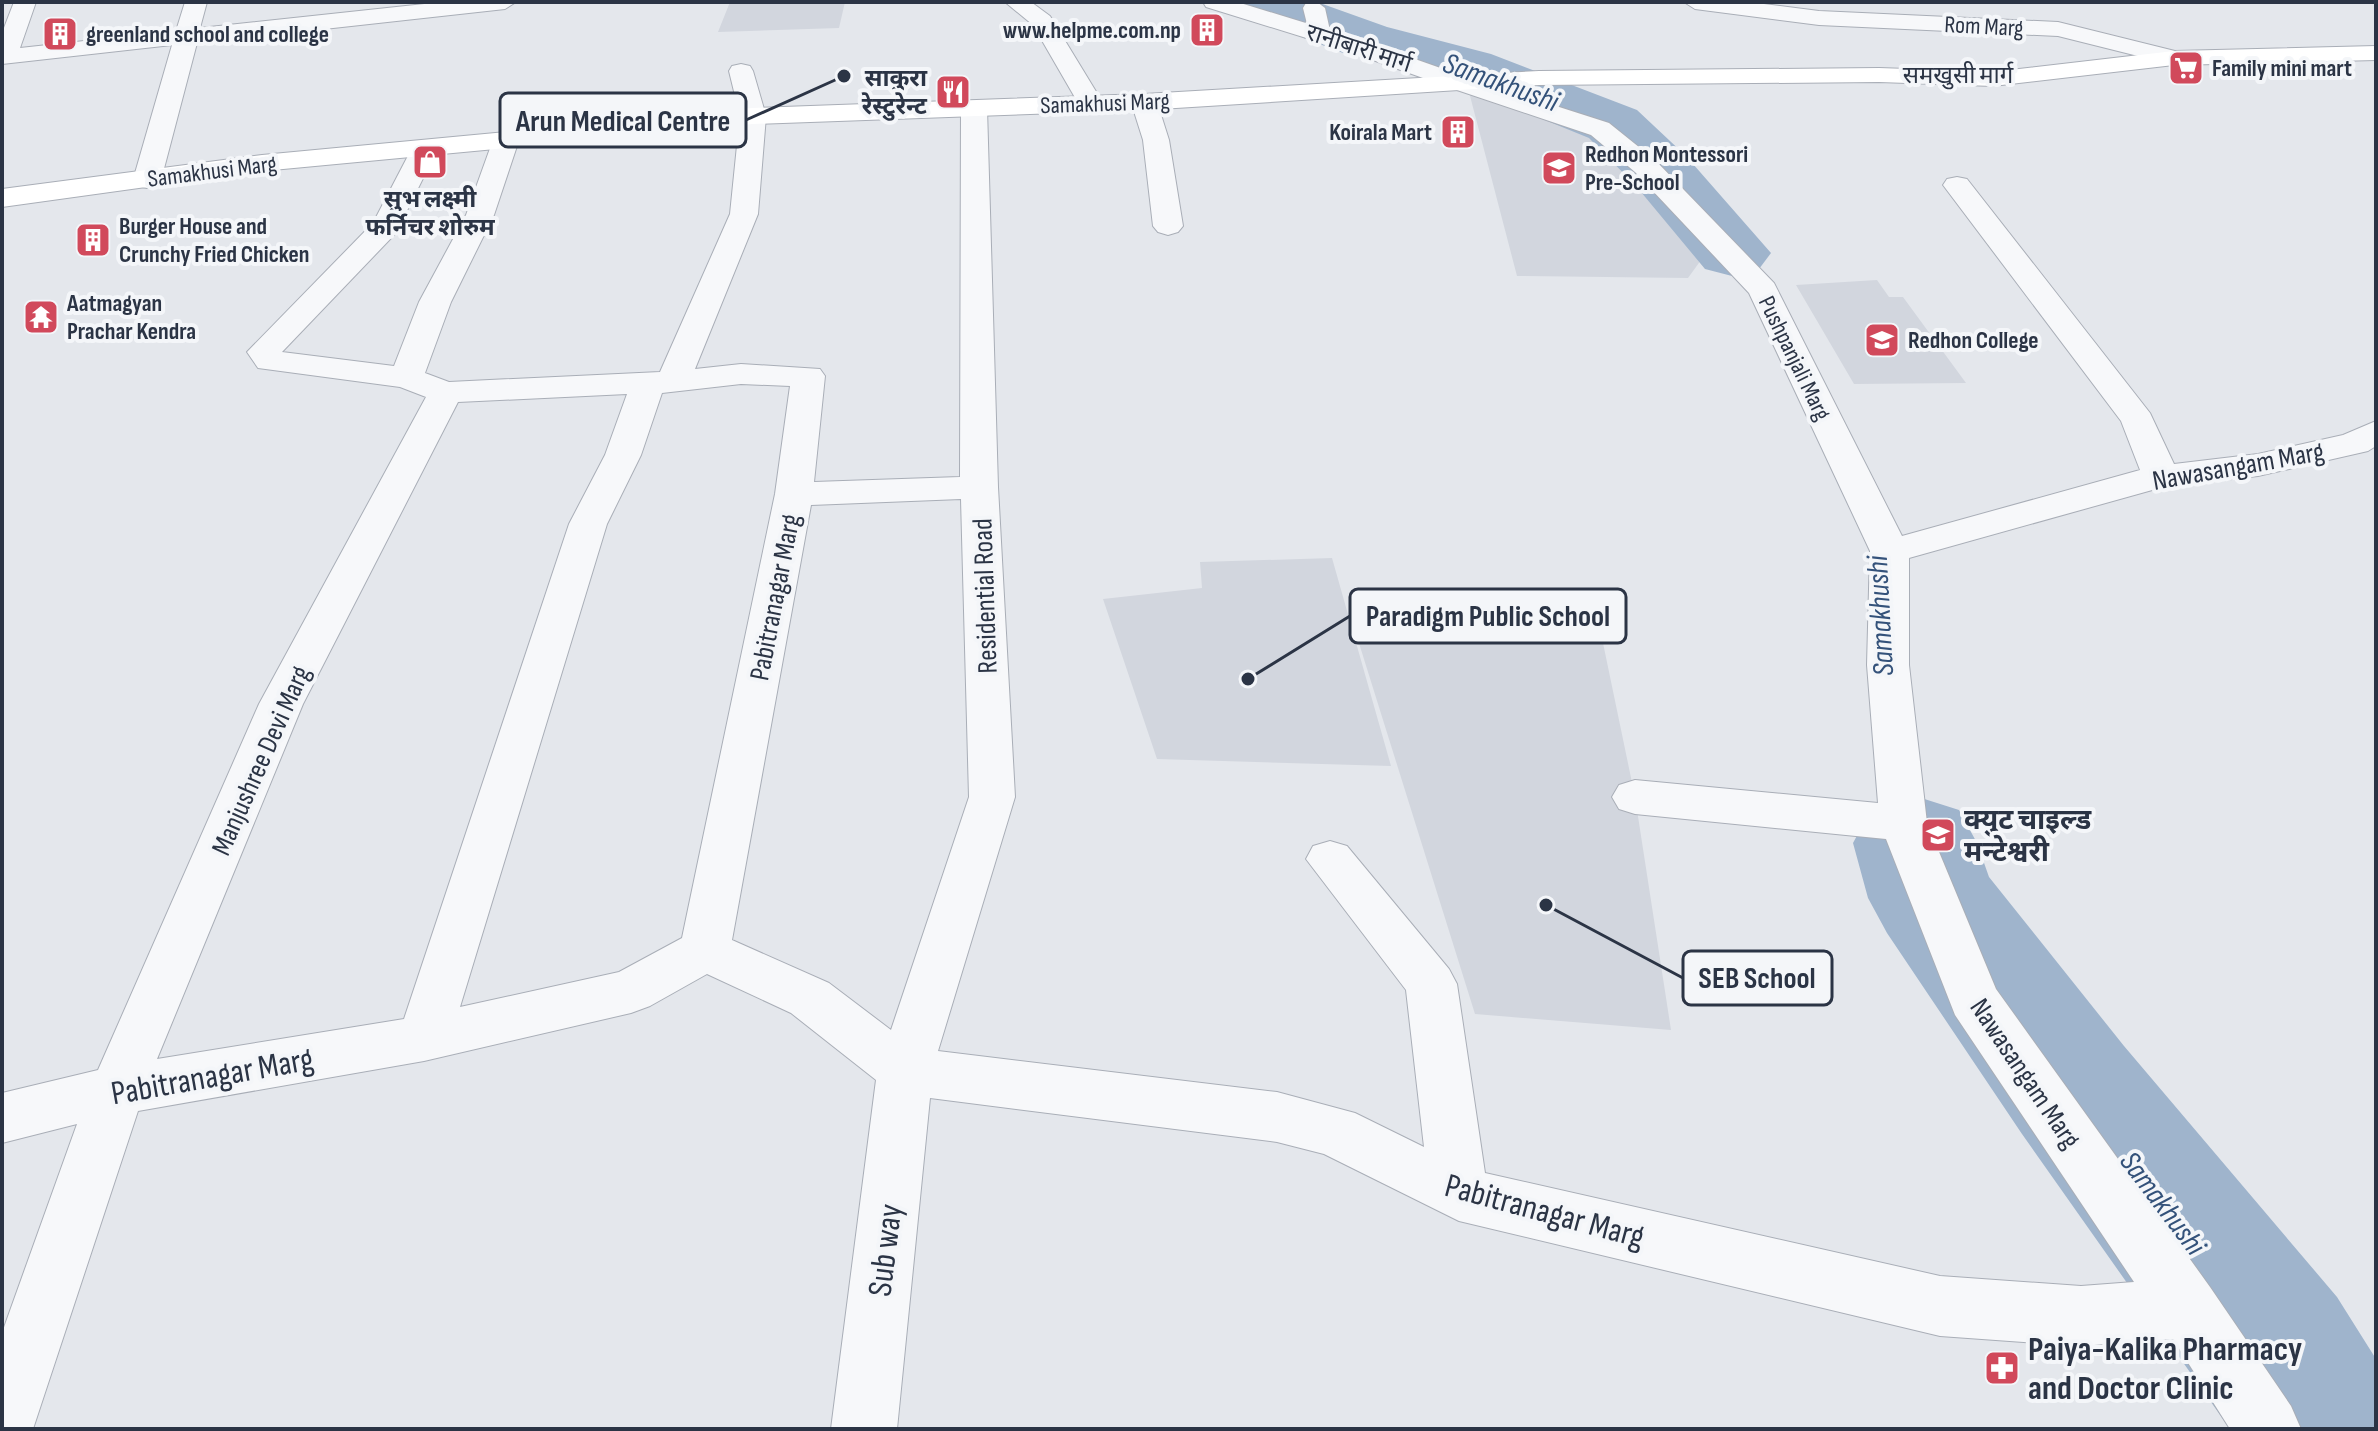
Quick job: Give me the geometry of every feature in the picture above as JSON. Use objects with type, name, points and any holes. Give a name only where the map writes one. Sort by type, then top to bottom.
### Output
[{"type":"main road","name":"समखुसी मार्ग","points":[[1465,82],[1539,78],[1879,75],[1993,79],[2174,58],[2374,54]]},
{"type":"main road","name":"Samakhusi Marg","points":[[2,198],[262,163],[424,150],[554,131],[753,116],[1144,102],[1465,82]]},
{"type":"street","points":[[25,2],[3,57],[377,10],[505,2]]},
{"type":"street","points":[[147,180],[196,2]]},
{"type":"street","points":[[1016,2],[1042,21],[1090,103]]},
{"type":"street","name":"रानीबारी मार्ग","points":[[1214,2],[1465,82]]},
{"type":"street","name":"Rom Marg","points":[[1695,2],[1819,18],[2058,29],[2174,58]]},
{"type":"street","points":[[1314,8],[1319,35]]},
{"type":"street","points":[[424,1038],[588,524],[619,463],[642,406],[660,382],[744,214],[753,116],[741,71]]},
{"type":"street","name":"Pushpanjali Marg","points":[[1465,82],[1600,129],[1645,166],[1763,290],[1890,551]]},
{"type":"street","points":[[1144,102],[1156,140],[1168,226]]},
{"type":"street","name":"Residential Road","points":[[905,1071],[992,797],[979,487],[974,108]]},
{"type":"street","name":"Manjushree Devi Marg","points":[[2,1424],[117,1090],[281,704],[426,385],[435,302],[480,215],[506,140]]},
{"type":"street","points":[[424,150],[386,227],[264,352],[270,361],[426,385],[660,382]]},
{"type":"street","points":[[1957,185],[2138,420],[2161,476]]},
{"type":"street","name":"Pabitranagar Marg","points":[[2,1118],[117,1090],[424,1038],[631,991],[705,950],[794,494],[808,376],[741,374],[660,382]]},
{"type":"street","name":"Nawasangam Marg","points":[[2268,1429],[2188,1308],[1974,1000],[1903,823],[1888,665],[1890,551],[2161,476],[2258,465],[2369,446]]},
{"type":"street","points":[[794,494],[979,487]]},
{"type":"street","points":[[1635,797],[1903,823]]},
{"type":"street","points":[[1330,859],[1431,984],[1459,1194]]},
{"type":"street","points":[[705,950],[810,998],[905,1071]]},
{"type":"street","name":"Pabitranagar Marg","points":[[905,1071],[1277,1117],[1335,1131],[1459,1194],[1940,1306],[2081,1316],[2188,1308]]},
{"type":"street","name":"Sub way","points":[[864,1429],[905,1071]]},
{"type":"shaded area","points":[[730,2],[845,2],[839,28],[718,32]]},
{"type":"shaded area","name":"Redhon Montessori Pre-School","points":[[1469,92],[1591,131],[1709,249],[1688,278],[1517,276]]},
{"type":"shaded area","name":"Redhon College","points":[[1877,280],[1889,297],[1903,297],[1966,383],[1854,384],[1796,285]]},
{"type":"shaded area","points":[[1332,558],[1391,766],[1157,759],[1103,599],[1202,588],[1200,562]]},
{"type":"shaded area","points":[[1358,640],[1603,643],[1635,797],[1671,1030],[1475,1014]]},
{"type":"waterway","name":"Samakhushi","points":[[1262,2],[1365,40],[1469,67],[1613,124],[1661,171],[1732,253]]},
{"type":"waterway","name":"Samakhushi","points":[[1915,843],[1932,898],[2073,1090],[2279,1355],[2322,1429]]},
{"type":"place","name":"www.helpme.com.np","points":[[1207,30]]},
{"type":"place","name":"greenland school and college","points":[[60,34]]},
{"type":"place","name":"Family mini mart","points":[[2186,68]]},
{"type":"place","name":"Arun Medical Centre","points":[[844,76]]},
{"type":"place","name":"साकुरा रेस्टुरेन्ट","points":[[953,92]]},
{"type":"place","name":"Koirala Mart","points":[[1458,132]]},
{"type":"place","name":"सुभ लक्ष्मी फर्निचर शोरुम","points":[[430,162]]},
{"type":"place","name":"Redhon Montessori Pre-School","points":[[1559,168]]},
{"type":"place","name":"Burger House and Crunchy Fried Chicken","points":[[93,240]]},
{"type":"place","name":"Aatmagyan Prachar Kendra","points":[[41,317]]},
{"type":"place","name":"Redhon College","points":[[1882,340]]},
{"type":"place","name":"Paradigm Public School","points":[[1248,679]]},
{"type":"place","name":"क्युट चाइल्ड मन्टेश्वरी","points":[[1938,835]]},
{"type":"place","name":"SEB School","points":[[1546,905]]},
{"type":"place","name":"Paiya-Kalika Pharmacy and Doctor Clinic","points":[[2002,1368]]}]
